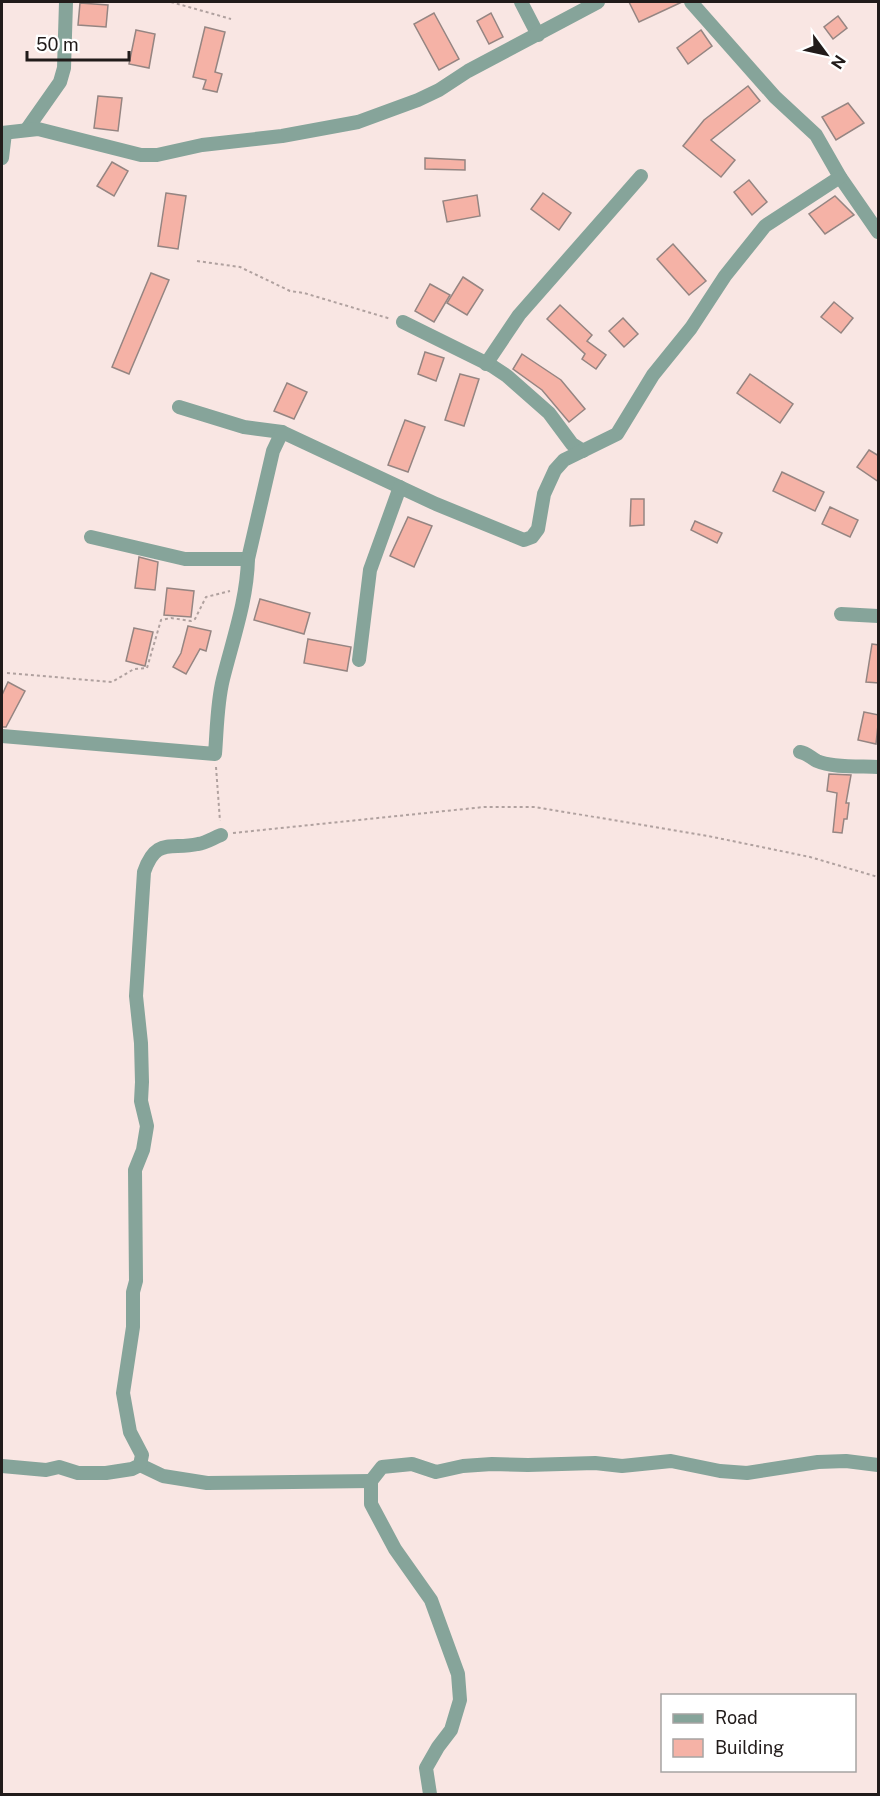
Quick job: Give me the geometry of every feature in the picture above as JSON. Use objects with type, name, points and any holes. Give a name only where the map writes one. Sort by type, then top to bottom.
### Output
[{"type":"street","points":[[27,129],[60,82],[64,68],[66,2]]},
{"type":"street","points":[[521,2],[538,34]]},
{"type":"street","points":[[2,158],[3,133],[27,129],[38,129],[141,155],[157,155],[202,145],[358,122],[439,90],[468,70],[598,2]]},
{"type":"street","points":[[691,2],[775,97],[816,135],[840,177],[879,232]]},
{"type":"street","points":[[486,364],[519,315],[641,176]]},
{"type":"street","points":[[179,407],[244,427],[282,432],[436,504],[524,540],[532,537],[538,529],[544,494],[555,470],[564,460],[616,434],[653,375],[691,328],[725,276],[765,226],[840,177]]},
{"type":"street","points":[[403,322],[492,366],[518,384],[549,413],[572,444],[583,451]]},
{"type":"street","points":[[2,736],[215,754],[220,696],[245,590],[248,559],[273,452],[282,432]]},
{"type":"street","points":[[359,660],[370,570],[400,487]]},
{"type":"street","points":[[91,537],[185,559],[248,559]]},
{"type":"street","points":[[841,614],[879,616]]},
{"type":"street","points":[[800,752],[807,753],[816,761],[825,763],[879,767]]},
{"type":"street","points":[[140,1465],[142,1455],[130,1432],[123,1393],[134,1327],[135,1170],[147,1126],[141,1101],[141,1043],[136,996],[144,872],[149,856],[157,850],[169,846],[199,844],[220,835]]},
{"type":"street","points":[[430,1794],[426,1768],[451,1730],[460,1700],[458,1674],[431,1600],[395,1549],[371,1504],[371,1481],[382,1467],[412,1464],[436,1472],[462,1466],[492,1464],[595,1463],[622,1466],[670,1461],[747,1473],[818,1462],[846,1461],[879,1465]]},
{"type":"street","points":[[2,1466],[46,1470],[59,1467],[78,1473],[106,1473],[132,1469],[140,1465]]},
{"type":"street","points":[[140,1465],[163,1476],[207,1483],[371,1481]]},
{"type":"path","points":[[171,2],[231,19]]},
{"type":"path","points":[[197,261],[240,267],[290,291],[403,322]]},
{"type":"path","points":[[7,673],[112,682],[134,669],[147,668],[161,620],[171,618],[191,621],[195,619],[206,597],[222,591],[245,590]]},
{"type":"path","points":[[215,754],[220,835],[484,807],[534,807],[708,836],[810,857],[879,877]]},
{"type":"building","points":[[629,2],[682,2],[639,22]]},
{"type":"building","points":[[80,3],[108,5],[106,27],[78,25]]},
{"type":"building","points":[[434,13],[459,59],[439,70],[414,24]]},
{"type":"building","points":[[491,13],[503,37],[489,44],[477,21]]},
{"type":"building","points":[[838,16],[847,28],[833,39],[824,27]]},
{"type":"building","points":[[205,27],[225,32],[215,72],[222,74],[217,92],[203,89],[206,80],[193,77]]},
{"type":"building","points":[[136,30],[155,34],[149,68],[129,64]]},
{"type":"building","points":[[701,30],[712,46],[688,64],[677,48]]},
{"type":"building","points":[[748,86],[760,101],[711,140],[735,160],[721,177],[683,146],[704,120]]},
{"type":"building","points":[[98,96],[122,98],[118,131],[94,128]]},
{"type":"building","points":[[848,103],[864,123],[836,140],[822,117]]},
{"type":"building","points":[[425,158],[465,160],[465,170],[425,169]]},
{"type":"building","points":[[112,162],[128,171],[114,196],[97,186]]},
{"type":"building","points":[[749,180],[767,202],[752,215],[734,192]]},
{"type":"building","points":[[166,193],[186,196],[178,249],[158,246]]},
{"type":"building","points":[[543,193],[571,213],[559,230],[531,209]]},
{"type":"building","points":[[477,195],[480,216],[447,222],[443,201]]},
{"type":"building","points":[[835,196],[854,215],[825,234],[809,214]]},
{"type":"building","points":[[673,244],[706,281],[689,295],[657,259]]},
{"type":"building","points":[[151,273],[169,280],[129,374],[112,367]]},
{"type":"building","points":[[463,277],[483,290],[467,315],[447,303]]},
{"type":"building","points":[[430,284],[450,295],[434,322],[415,311]]},
{"type":"building","points":[[834,302],[853,318],[841,333],[821,317]]},
{"type":"building","points":[[560,305],[592,335],[587,341],[606,355],[596,369],[582,359],[585,354],[547,319]]},
{"type":"building","points":[[623,318],[638,334],[624,347],[609,331]]},
{"type":"building","points":[[425,352],[444,358],[436,381],[418,374]]},
{"type":"building","points":[[522,354],[561,380],[585,409],[569,422],[542,390],[513,369]]},
{"type":"building","points":[[460,374],[479,379],[464,426],[445,420]]},
{"type":"building","points":[[750,374],[793,404],[780,423],[737,393]]},
{"type":"building","points":[[287,383],[307,392],[294,419],[274,411]]},
{"type":"building","points":[[405,420],[425,427],[408,472],[388,465]]},
{"type":"building","points":[[869,450],[879,456],[879,482],[857,467]]},
{"type":"building","points":[[782,472],[824,492],[815,511],[773,491]]},
{"type":"building","points":[[631,499],[644,499],[644,525],[630,526]]},
{"type":"building","points":[[830,507],[858,520],[850,537],[822,524]]},
{"type":"building","points":[[408,517],[432,526],[414,567],[390,556]]},
{"type":"building","points":[[695,521],[722,533],[717,543],[691,530]]},
{"type":"building","points":[[139,557],[158,562],[155,590],[135,588]]},
{"type":"building","points":[[167,588],[194,591],[191,617],[164,615]]},
{"type":"building","points":[[260,599],[310,613],[304,634],[254,620]]},
{"type":"building","points":[[188,626],[211,631],[206,651],[200,649],[186,674],[173,667],[181,653]]},
{"type":"building","points":[[134,628],[153,632],[145,666],[126,661]]},
{"type":"building","points":[[308,639],[351,647],[347,671],[304,663]]},
{"type":"building","points":[[872,644],[879,645],[879,683],[866,682]]},
{"type":"building","points":[[8,682],[25,691],[6,727],[2,727],[2,695]]},
{"type":"building","points":[[864,712],[879,715],[876,744],[858,740]]},
{"type":"building","points":[[829,774],[851,775],[846,803],[849,803],[847,819],[844,819],[842,833],[833,832],[837,793],[827,791]]}]
